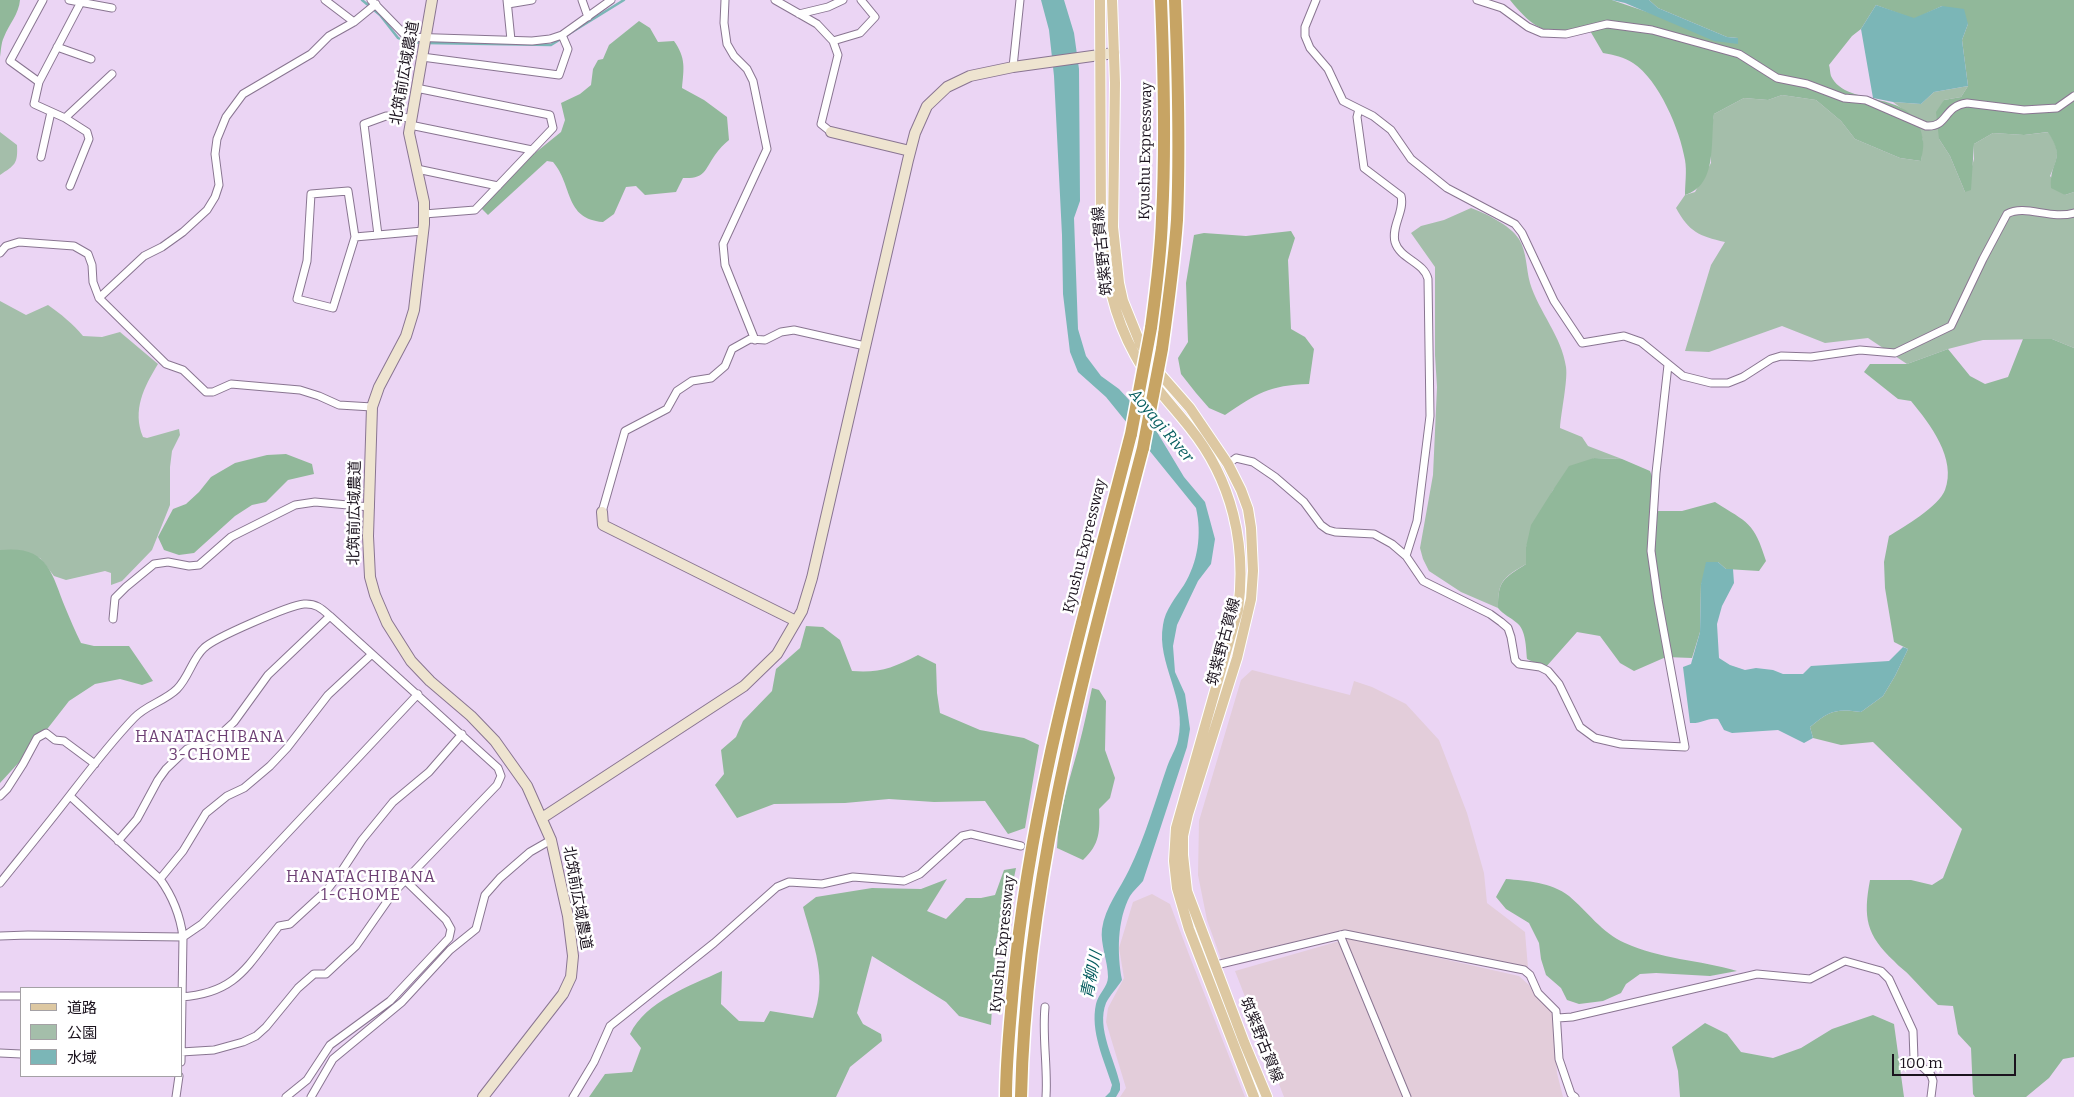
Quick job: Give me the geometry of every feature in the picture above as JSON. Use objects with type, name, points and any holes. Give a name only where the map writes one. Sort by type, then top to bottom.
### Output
[{"type":"highway","name":"Kyushu Expressway","points":[[1006,1097],[1018,936],[1033,838],[1068,676],[1131,434],[1151,328],[1158,271],[1164,185],[1165,108],[1160,0]]},
{"type":"highway","name":"Kyushu Expressway","points":[[1021,1097],[1025,1010],[1031,944],[1047,840],[1082,679],[1143,448],[1162,349],[1176,223],[1178,177],[1179,110],[1175,0]]},
{"type":"main road","name":"筑紫野古賀線","points":[[1100,0],[1101,228],[1104,256],[1117,316],[1127,340],[1149,380],[1191,429],[1218,472],[1229,497],[1237,529],[1242,585],[1238,610],[1185,793],[1173,848],[1177,888],[1189,929],[1254,1097]]},
{"type":"main road","name":"筑紫野古賀線","points":[[1112,0],[1114,53],[1113,227],[1119,283],[1123,301],[1140,343],[1154,366],[1190,408],[1218,447],[1241,490],[1248,509],[1252,554],[1251,599],[1239,650],[1188,814],[1182,855],[1187,891],[1268,1097]]},
{"type":"street","points":[[39,82],[10,61],[43,0]]},
{"type":"street","points":[[69,0],[112,8]]},
{"type":"street","points":[[325,0],[354,22]]},
{"type":"street","name":"北筑前広域農道","points":[[432,0],[409,134],[424,202],[423,231],[414,310],[406,336],[379,387],[372,407],[368,536],[370,577],[375,595],[388,623],[411,661],[430,681],[471,716],[495,741],[528,786],[552,840],[568,916],[573,956],[572,977],[563,994],[483,1097]]},
{"type":"street","points":[[511,40],[507,2],[532,0]]},
{"type":"street","points":[[582,0],[588,17]]},
{"type":"street","points":[[99,298],[144,256],[162,247],[183,232],[207,210],[215,197],[219,185],[215,154],[217,139],[226,117],[244,94],[311,54],[328,36],[354,22],[374,2],[394,26],[407,37],[511,40],[550,39],[562,35],[611,0]]},
{"type":"street","points":[[725,0],[724,23],[727,44],[734,56],[747,69],[753,81],[767,149],[723,244],[725,265],[755,340]]},
{"type":"street","points":[[775,0],[817,24],[833,41],[838,54],[821,124],[831,132],[910,151]]},
{"type":"street","points":[[799,14],[828,8],[844,0]]},
{"type":"street","points":[[833,41],[860,32],[875,17],[861,0]]},
{"type":"street","points":[[1013,67],[1020,0]]},
{"type":"street","points":[[1316,0],[1305,27],[1310,48],[1328,69],[1343,101],[1391,130],[1411,159],[1447,188],[1515,224],[1522,233],[1554,301],[1582,343],[1624,336],[1630,337],[1640,342],[1683,376],[1711,383],[1728,383],[1743,377],[1771,359],[1781,356],[1811,357],[1860,350],[1895,353],[1951,326],[1982,259],[2007,214],[2014,210],[2062,216],[2074,212]]},
{"type":"street","points":[[1477,0],[1502,8],[1528,28],[1542,33],[1566,34],[1607,24],[1652,30],[1739,54],[1777,78],[1807,84],[1844,98],[1866,100],[1926,126],[1934,127],[1942,122],[1950,109],[1959,104],[1967,103],[2024,110],[2057,108],[2074,96]]},
{"type":"street","points":[[70,186],[89,140],[88,132],[65,118],[34,104],[39,82],[81,2]]},
{"type":"street","points":[[422,57],[558,76],[568,49],[562,35]]},
{"type":"street","points":[[57,47],[91,60]]},
{"type":"street","points":[[542,818],[744,686],[777,654],[802,611],[812,578],[910,151],[927,106],[947,87],[970,76],[1013,67],[1114,53]]},
{"type":"street","points":[[65,118],[112,74]]},
{"type":"street","points":[[416,88],[550,115],[553,128],[475,210],[424,214]]},
{"type":"street","points":[[1359,109],[1358,117],[1364,168],[1401,196],[1403,203],[1395,228],[1395,241],[1400,251],[1427,273],[1428,279],[1430,416],[1417,521],[1406,556]]},
{"type":"street","points":[[41,157],[51,112]]},
{"type":"street","points":[[378,235],[364,124],[386,116],[532,150]]},
{"type":"street","points":[[417,168],[498,186]]},
{"type":"street","points":[[348,191],[355,237],[332,308],[297,299],[307,260],[311,194],[348,191]]},
{"type":"street","points":[[355,237],[423,231]]},
{"type":"street","points":[[0,253],[6,246],[20,242],[74,246],[88,254],[92,265],[93,282],[99,298],[166,364],[183,370],[206,392],[213,392],[231,384],[300,390],[339,405],[372,407]]},
{"type":"street","points":[[796,621],[603,525],[602,512],[625,431],[667,409],[677,391],[692,381],[711,378],[725,366],[732,349],[750,339],[764,340],[782,332],[794,330],[865,346]]},
{"type":"street","points":[[1228,464],[1236,458],[1253,462],[1275,477],[1304,502],[1321,525],[1328,530],[1374,534],[1392,544],[1406,556],[1423,581],[1490,614],[1501,622],[1508,628],[1515,660],[1519,664],[1548,671],[1559,684],[1580,726],[1595,738],[1621,744],[1685,747],[1651,551],[1656,473],[1668,365]]},
{"type":"street","points":[[113,619],[115,598],[154,564],[168,562],[190,566],[199,565],[231,537],[295,505],[315,502],[370,508]]},
{"type":"street","points":[[0,883],[94,764],[135,716],[170,695],[179,687],[197,655],[204,647],[214,640],[280,611],[304,604],[316,605],[330,616],[462,734],[498,768],[501,776],[497,785],[394,892],[356,946],[326,974],[314,974],[256,1036],[214,1050],[182,1052],[183,937],[180,916],[171,894],[160,879],[70,796]]},
{"type":"street","points":[[118,840],[137,819],[166,769],[187,749],[213,739],[234,722],[268,675],[330,616]]},
{"type":"street","points":[[160,879],[183,851],[206,813],[227,796],[244,788],[270,766],[287,748],[328,695],[372,654]]},
{"type":"street","points":[[0,936],[28,934],[183,937],[202,924],[418,694]]},
{"type":"street","points":[[0,796],[18,773],[37,738],[46,733],[55,740],[64,741],[94,764]]},
{"type":"street","points":[[182,997],[215,992],[239,976],[279,926],[290,924],[327,890],[342,872],[362,840],[394,802],[429,772],[462,734]]},
{"type":"street","points":[[573,1097],[594,1062],[610,1026],[721,937],[777,887],[789,882],[822,884],[853,877],[904,881],[920,874],[962,836],[971,834],[1021,846]]},
{"type":"street","points":[[311,1097],[333,1059],[402,1002],[450,950],[476,929],[485,895],[500,878],[530,852],[552,840]]},
{"type":"street","points":[[286,1097],[303,1084],[330,1045],[390,1001],[449,938],[450,929],[446,920],[406,881]]},
{"type":"street","points":[[1204,967],[1215,966],[1346,934],[1524,970],[1530,975],[1538,993],[1554,1007],[1558,1018],[1559,1059],[1563,1075],[1574,1097]]},
{"type":"street","points":[[1340,935],[1407,1097]]},
{"type":"street","points":[[1558,1018],[1572,1017],[1750,975],[1810,978],[1825,973],[1845,961],[1881,971],[1889,980],[1913,1031],[1914,1059],[1930,1075],[1933,1081],[1931,1097]]},
{"type":"street","points":[[0,996],[20,996]]},
{"type":"street","points":[[1045,1007],[1043,1031],[1048,1074],[1046,1097]]},
{"type":"street","points":[[0,1053],[20,1054]]},
{"type":"street","points":[[311,1074],[322,1079]]},
{"type":"street","points":[[176,1097],[179,1077]]},
{"type":"shaded area","points":[[0,0],[20,0],[16,14],[3,39],[0,57]]},
{"type":"shaded area","points":[[1510,0],[1612,0],[1738,43],[1738,38],[1727,37],[1658,8],[1649,0],[2074,0],[2074,192],[2065,195],[2051,188],[2052,171],[2057,155],[2054,142],[2048,132],[2024,135],[1993,133],[1974,144],[1971,190],[1965,192],[1950,156],[1939,139],[1936,112],[1944,100],[1961,97],[1968,86],[1962,40],[1968,24],[1942,6],[1914,19],[1876,5],[1861,29],[1852,36],[1829,65],[1831,76],[1839,86],[1851,93],[1896,105],[1909,112],[1918,124],[1923,141],[1921,161],[1900,158],[1855,139],[1841,121],[1816,100],[1782,95],[1768,100],[1744,98],[1714,114],[1712,149],[1708,172],[1696,190],[1685,195],[1686,164],[1682,148],[1667,107],[1651,81],[1633,63],[1615,55],[1603,53],[1589,29],[1553,31],[1544,29],[1528,20]]},
{"type":"shaded area","points":[[639,21],[650,28],[658,42],[674,41],[678,47],[683,63],[682,88],[704,100],[727,117],[729,140],[718,151],[706,170],[696,177],[683,178],[676,192],[645,195],[636,186],[626,187],[614,214],[603,222],[590,220],[575,208],[559,171],[553,162],[547,161],[488,215],[481,208],[530,157],[561,132],[565,120],[561,103],[580,94],[591,85],[593,69],[598,60],[603,59],[609,45]]},
{"type":"shaded area","points":[[1291,231],[1295,238],[1288,260],[1291,329],[1305,337],[1314,349],[1309,384],[1283,386],[1264,392],[1225,415],[1209,408],[1196,393],[1181,374],[1178,358],[1188,342],[1186,283],[1194,235],[1204,233],[1246,236]]},
{"type":"shaded area","points":[[2023,339],[2052,339],[2074,348],[2074,1057],[2063,1059],[2049,1078],[2026,1097],[1975,1097],[1973,1094],[1971,1048],[1958,1034],[1953,1006],[1938,1005],[1885,952],[1872,934],[1867,915],[1870,880],[1911,880],[1932,885],[1943,878],[1962,829],[1873,742],[1841,745],[1813,738],[1810,727],[1822,717],[1833,712],[1845,710],[1861,712],[1883,696],[1895,676],[1908,649],[1894,642],[1885,588],[1884,562],[1889,536],[1936,503],[1945,490],[1948,478],[1945,454],[1940,442],[1911,401],[1898,399],[1864,372],[1870,364],[1907,364],[1948,349],[1970,376],[1985,384],[2008,377]]},
{"type":"shaded area","points":[[286,454],[312,464],[314,474],[288,480],[266,502],[252,505],[235,516],[194,553],[179,555],[164,550],[158,537],[173,509],[186,504],[211,477],[235,463],[267,455]]},
{"type":"shaded area","points":[[1594,458],[1622,459],[1650,471],[1656,487],[1657,511],[1682,511],[1715,502],[1748,525],[1758,538],[1766,561],[1759,571],[1726,569],[1718,562],[1701,584],[1700,632],[1692,658],[1666,657],[1634,671],[1620,663],[1600,636],[1577,632],[1545,668],[1527,659],[1525,640],[1520,626],[1498,608],[1499,591],[1503,581],[1526,564],[1526,547],[1531,525],[1553,490],[1569,466]]},
{"type":"shaded area","points":[[0,550],[16,550],[38,556],[45,563],[56,582],[81,643],[94,646],[129,646],[153,681],[142,685],[120,679],[95,684],[69,701],[34,746],[0,783]]},
{"type":"shaded area","points":[[806,626],[823,627],[840,640],[852,671],[886,669],[918,655],[936,664],[940,713],[980,730],[1024,738],[1039,745],[1025,828],[1008,834],[985,801],[934,802],[889,799],[845,803],[774,804],[737,818],[715,785],[724,774],[721,750],[736,737],[743,721],[772,691],[776,669],[800,648]]},
{"type":"shaded area","points":[[1252,670],[1350,695],[1354,681],[1372,687],[1406,704],[1439,740],[1467,813],[1484,873],[1487,903],[1525,932],[1528,968],[1345,930],[1221,959],[1207,920],[1198,875],[1199,821],[1241,680]]},
{"type":"shaded area","points":[[1092,688],[1099,690],[1106,701],[1105,750],[1115,778],[1110,798],[1099,809],[1099,831],[1096,843],[1083,860],[1057,848],[1062,809]]},
{"type":"shaded area","points":[[1016,868],[1006,916],[996,940],[991,1025],[959,1016],[946,1002],[872,956],[857,1013],[863,1024],[881,1034],[882,1041],[850,1067],[836,1097],[589,1097],[605,1074],[632,1072],[641,1048],[630,1034],[637,1022],[647,1012],[670,996],[722,971],[721,1004],[739,1021],[764,1022],[770,1011],[813,1018],[819,989],[818,962],[803,907],[816,897],[872,888],[921,889],[947,879],[927,911],[946,919],[966,898],[981,898],[995,895],[1004,870]]},
{"type":"shaded area","points":[[1506,879],[1539,883],[1562,891],[1609,934],[1625,943],[1652,953],[1737,971],[1710,976],[1640,974],[1626,984],[1621,993],[1603,1001],[1579,1004],[1567,1000],[1561,988],[1546,975],[1539,943],[1529,923],[1506,909],[1496,897]]},
{"type":"shaded area","points":[[1152,894],[1170,904],[1245,1097],[1120,1097],[1126,1088],[1106,1022],[1108,1008],[1124,978],[1119,948],[1133,902]]},
{"type":"shaded area","points":[[1350,938],[1519,976],[1529,985],[1535,996],[1552,1010],[1557,1073],[1563,1097],[1284,1097],[1235,971]]},
{"type":"shaded area","points":[[1873,1015],[1894,1024],[1904,1097],[1680,1097],[1678,1071],[1672,1047],[1705,1023],[1727,1034],[1741,1052],[1773,1058],[1801,1048],[1832,1029]]},
{"type":"green space","points":[[1968,86],[1961,97],[1944,100],[1939,139],[1950,156],[1965,192],[1974,159],[1974,144],[1993,133],[2024,135],[2049,132],[2055,144],[2057,158],[2050,176],[2065,195],[2074,192],[2074,348],[2052,339],[1983,340],[1948,349],[1907,364],[1868,338],[1825,343],[1782,326],[1709,352],[1685,351],[1711,265],[1725,242],[1708,238],[1690,228],[1676,208],[1685,195],[1695,192],[1711,163],[1711,132],[1714,114],[1744,98],[1768,100],[1782,95],[1816,100],[1841,121],[1855,139],[1900,158],[1921,161],[1923,141],[1916,119],[1893,102],[1921,104],[1934,92]]},
{"type":"green space","points":[[0,132],[17,145],[17,151],[15,163],[0,175]]},
{"type":"green space","points":[[1471,208],[1504,224],[1522,244],[1534,294],[1564,356],[1566,380],[1560,428],[1582,437],[1588,446],[1622,459],[1594,458],[1553,490],[1526,547],[1526,564],[1507,577],[1501,585],[1498,608],[1461,592],[1429,571],[1420,548],[1433,475],[1437,387],[1435,267],[1411,233],[1421,226],[1444,220]]},
{"type":"green space","points":[[0,301],[26,315],[48,305],[67,319],[83,336],[102,337],[120,332],[158,364],[144,390],[139,408],[139,417],[143,437],[147,438],[179,429],[180,435],[172,451],[170,467],[170,505],[152,550],[122,581],[111,585],[111,573],[105,571],[66,580],[54,576],[40,558],[0,550]]},
{"type":"water","points":[[1041,0],[1064,0],[1074,33],[1079,69],[1080,201],[1074,218],[1078,329],[1086,356],[1101,376],[1119,389],[1154,427],[1184,477],[1205,502],[1215,539],[1211,564],[1198,581],[1177,625],[1173,646],[1175,672],[1185,694],[1190,729],[1187,747],[1143,881],[1131,894],[1126,905],[1119,937],[1119,959],[1122,980],[1106,1003],[1104,1013],[1103,1023],[1107,1044],[1120,1084],[1120,1090],[1116,1097],[1105,1097],[1110,1092],[1112,1085],[1096,1035],[1095,1025],[1096,1004],[1108,981],[1102,929],[1109,906],[1129,870],[1140,845],[1178,740],[1179,710],[1164,654],[1163,625],[1168,609],[1193,567],[1198,548],[1199,528],[1196,508],[1106,397],[1078,372],[1070,352],[1063,294],[1054,76],[1049,30]]},
{"type":"water","points":[[1612,0],[1649,0],[1658,8],[1727,37],[1738,38],[1738,44],[1714,41],[1625,3]]},
{"type":"water","points":[[1876,5],[1914,18],[1942,6],[1964,9],[1968,24],[1962,40],[1968,86],[1934,92],[1921,104],[1873,98],[1861,29]]},
{"type":"water","points":[[1706,562],[1718,562],[1726,569],[1733,569],[1734,583],[1722,606],[1717,624],[1719,658],[1730,665],[1745,670],[1756,668],[1773,670],[1783,674],[1803,674],[1811,666],[1889,661],[1903,647],[1908,649],[1883,696],[1861,712],[1845,710],[1833,712],[1822,717],[1810,727],[1813,738],[1804,743],[1778,730],[1732,733],[1724,730],[1718,719],[1690,723],[1683,667],[1691,664],[1700,632],[1701,584]]},
{"type":"waterway","points":[[362,0],[380,15],[398,38],[404,41],[421,43]]},
{"type":"waterway","points":[[426,43],[551,45],[624,0]]},
{"type":"district","name":"HANATACHIBANA 3-CHOME","points":[[210,747]]},
{"type":"district","name":"HANATACHIBANA 1-CHOME","points":[[361,887]]},
{"type":"water label","name":"Aoyagi River","points":[[1161,426]]},
{"type":"water label","name":"青柳川","points":[[1092,975]]}]
